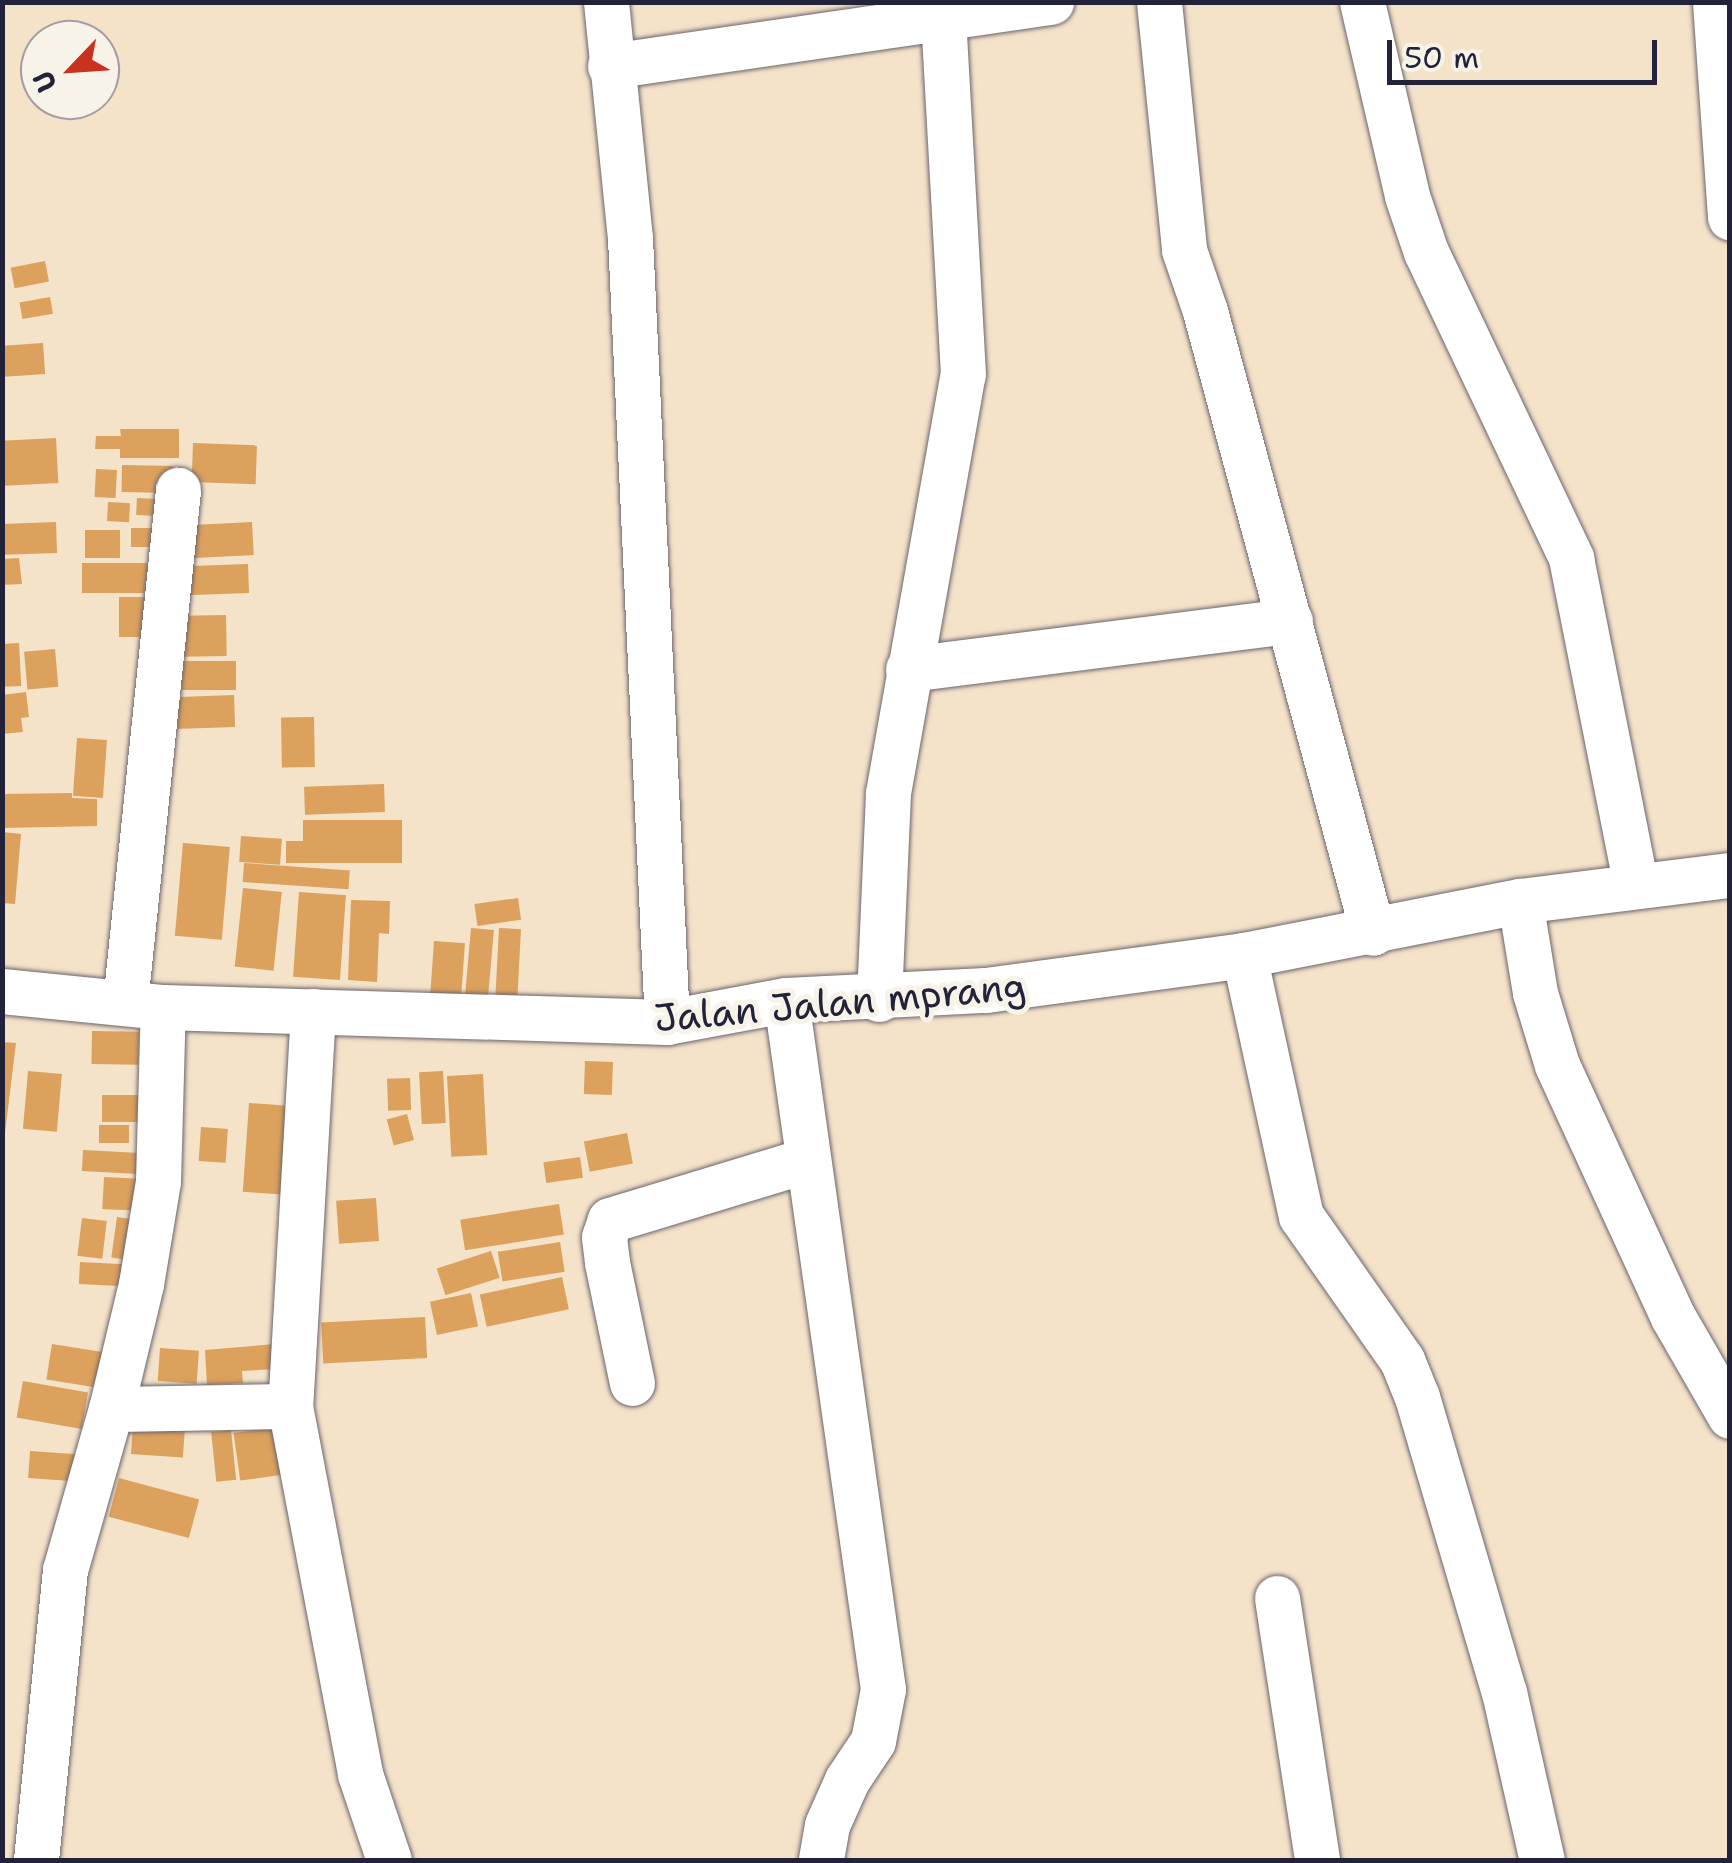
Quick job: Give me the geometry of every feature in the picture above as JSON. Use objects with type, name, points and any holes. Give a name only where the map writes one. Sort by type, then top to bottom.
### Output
[{"type":"street","points":[[606,2],[630,238],[668,1022]]},
{"type":"street","points":[[610,66],[943,10],[1051,2]]},
{"type":"street","points":[[1158,2],[1184,250],[1290,621],[1373,933]]},
{"type":"street","points":[[1362,2],[1407,196],[1426,252],[1572,558],[1636,884]]},
{"type":"street","points":[[1715,2],[1730,217]]},
{"type":"street","points":[[879,999],[888,793],[964,374],[943,10]]},
{"type":"street","points":[[36,1860],[64,1570],[111,1409],[141,1284],[158,1180],[144,1005],[178,490]]},
{"type":"street","points":[[908,669],[1290,621]]},
{"type":"street","name":"Jalan Jalan mprang","points":[[2,990],[144,1005],[668,1022],[786,1000],[879,999],[986,990],[1244,955],[1373,933],[1520,900],[1730,875]]},
{"type":"street","points":[[1520,900],[1535,993],[1557,1065],[1672,1318],[1730,1416]]},
{"type":"street","points":[[1244,955],[1300,1216],[1402,1360],[1416,1397],[1504,1692],[1542,1860]]},
{"type":"street","points":[[786,1000],[884,1689],[873,1741],[847,1780],[827,1824],[822,1860]]},
{"type":"street","points":[[313,1011],[290,1406],[360,1774],[388,1860]]},
{"type":"street","points":[[632,1384],[606,1262],[604,1237],[610,1220],[807,1160]]},
{"type":"street","points":[[111,1409],[290,1406]]},
{"type":"street","points":[[1277,1598],[1317,1860]]},
{"type":"building","points":[[45,261],[49,282],[15,288],[11,268]]},
{"type":"building","points":[[50,297],[53,314],[22,319],[19,302]]},
{"type":"building","points":[[43,343],[45,374],[4,377],[2,346]]},
{"type":"building","points":[[120,429],[179,429],[179,458],[120,458],[120,449],[95,449],[96,436],[121,436]]},
{"type":"building","points":[[56,438],[58,483],[4,486],[2,441]]},
{"type":"building","points":[[193,443],[257,445],[256,484],[192,482]]},
{"type":"building","points":[[122,465],[173,466],[173,493],[122,492]]},
{"type":"building","points":[[96,469],[117,470],[116,498],[95,497]]},
{"type":"building","points":[[137,498],[158,499],[157,516],[136,515]]},
{"type":"building","points":[[108,502],[130,503],[129,522],[107,521]]},
{"type":"building","points":[[56,522],[57,553],[3,555],[2,524]]},
{"type":"building","points":[[252,522],[254,555],[186,559],[184,526]]},
{"type":"building","points":[[131,528],[156,528],[156,547],[131,547]]},
{"type":"building","points":[[85,530],[120,530],[120,558],[85,558]]},
{"type":"building","points":[[19,558],[22,584],[2,585],[2,559]]},
{"type":"building","points":[[82,563],[150,563],[150,593],[82,593]]},
{"type":"building","points":[[248,564],[249,593],[186,595],[185,566]]},
{"type":"building","points":[[119,597],[153,597],[153,637],[119,637]]},
{"type":"building","points":[[226,615],[227,656],[184,657],[183,616]]},
{"type":"building","points":[[19,643],[21,686],[4,687],[2,644]]},
{"type":"building","points":[[55,649],[58,687],[27,690],[24,652]]},
{"type":"building","points":[[179,661],[236,661],[236,690],[179,690]]},
{"type":"building","points":[[26,692],[29,717],[21,718],[23,732],[2,734],[2,695]]},
{"type":"building","points":[[234,695],[235,727],[174,729],[173,697]]},
{"type":"building","points":[[314,717],[315,767],[282,768],[281,718]]},
{"type":"building","points":[[77,738],[107,740],[103,798],[73,796]]},
{"type":"building","points":[[384,784],[385,812],[305,815],[304,787]]},
{"type":"building","points":[[72,793],[72,798],[97,799],[97,826],[2,828],[2,794]]},
{"type":"building","points":[[303,820],[402,820],[402,863],[286,863],[286,841],[303,841]]},
{"type":"building","points":[[2,832],[21,834],[15,904],[2,903]]},
{"type":"building","points":[[241,836],[282,839],[280,865],[239,862]]},
{"type":"building","points":[[183,843],[230,847],[222,940],[175,936]]},
{"type":"building","points":[[244,863],[350,870],[348,889],[243,882]]},
{"type":"building","points":[[243,888],[282,892],[274,971],[235,967]]},
{"type":"building","points":[[299,892],[346,895],[340,980],[293,977]]},
{"type":"building","points":[[518,898],[521,920],[477,926],[474,904]]},
{"type":"building","points":[[351,900],[390,901],[389,934],[379,933],[377,982],[348,980]]},
{"type":"building","points":[[471,928],[494,930],[488,997],[465,995]]},
{"type":"building","points":[[499,928],[521,929],[517,997],[495,996]]},
{"type":"building","points":[[434,941],[465,943],[461,996],[430,994]]},
{"type":"building","points":[[92,1031],[139,1032],[138,1065],[91,1064]]},
{"type":"building","points":[[2,1042],[16,1043],[5,1133],[2,1132]]},
{"type":"building","points":[[585,1061],[613,1062],[612,1095],[584,1094]]},
{"type":"building","points":[[28,1071],[62,1074],[57,1132],[23,1129]]},
{"type":"building","points":[[443,1071],[446,1123],[422,1124],[419,1072]]},
{"type":"building","points":[[483,1074],[487,1155],[451,1157],[447,1076]]},
{"type":"building","points":[[410,1078],[411,1110],[388,1111],[387,1079]]},
{"type":"building","points":[[102,1095],[150,1095],[150,1122],[102,1122]]},
{"type":"building","points":[[249,1103],[301,1107],[295,1195],[243,1192]]},
{"type":"building","points":[[407,1114],[414,1140],[394,1146],[387,1119]]},
{"type":"building","points":[[99,1125],[129,1125],[129,1143],[99,1143]]},
{"type":"building","points":[[201,1127],[228,1129],[226,1163],[199,1161]]},
{"type":"building","points":[[627,1133],[633,1163],[590,1172],[584,1141]]},
{"type":"building","points":[[83,1150],[149,1153],[148,1174],[82,1171]]},
{"type":"building","points":[[580,1157],[583,1178],[546,1183],[543,1162]]},
{"type":"building","points":[[104,1177],[149,1179],[147,1211],[102,1209]]},
{"type":"building","points":[[376,1198],[379,1241],[339,1244],[336,1201]]},
{"type":"building","points":[[559,1204],[564,1235],[465,1250],[460,1220]]},
{"type":"building","points":[[117,1217],[145,1221],[139,1261],[111,1258]]},
{"type":"building","points":[[82,1218],[107,1221],[102,1259],[77,1256]]},
{"type":"building","points":[[560,1242],[565,1272],[502,1281],[498,1252]]},
{"type":"building","points":[[491,1251],[500,1278],[445,1295],[437,1269]]},
{"type":"building","points":[[80,1262],[125,1264],[124,1286],[79,1284]]},
{"type":"building","points":[[562,1277],[569,1309],[487,1327],[480,1294]]},
{"type":"building","points":[[471,1293],[478,1326],[437,1335],[430,1302]]},
{"type":"building","points":[[425,1317],[427,1358],[323,1363],[321,1322]]},
{"type":"building","points":[[288,1343],[290,1368],[242,1371],[243,1383],[207,1385],[205,1350]]},
{"type":"building","points":[[52,1344],[102,1352],[97,1388],[46,1380]]},
{"type":"building","points":[[160,1348],[199,1351],[197,1384],[158,1381]]},
{"type":"building","points":[[23,1381],[88,1392],[82,1429],[17,1417]]},
{"type":"building","points":[[133,1425],[185,1429],[183,1458],[131,1454]]},
{"type":"building","points":[[291,1425],[298,1473],[240,1481],[234,1433]]},
{"type":"building","points":[[231,1430],[236,1480],[216,1482],[211,1432]]},
{"type":"building","points":[[30,1451],[84,1455],[82,1482],[28,1478]]},
{"type":"building","points":[[119,1478],[199,1499],[189,1538],[109,1517]]}]
